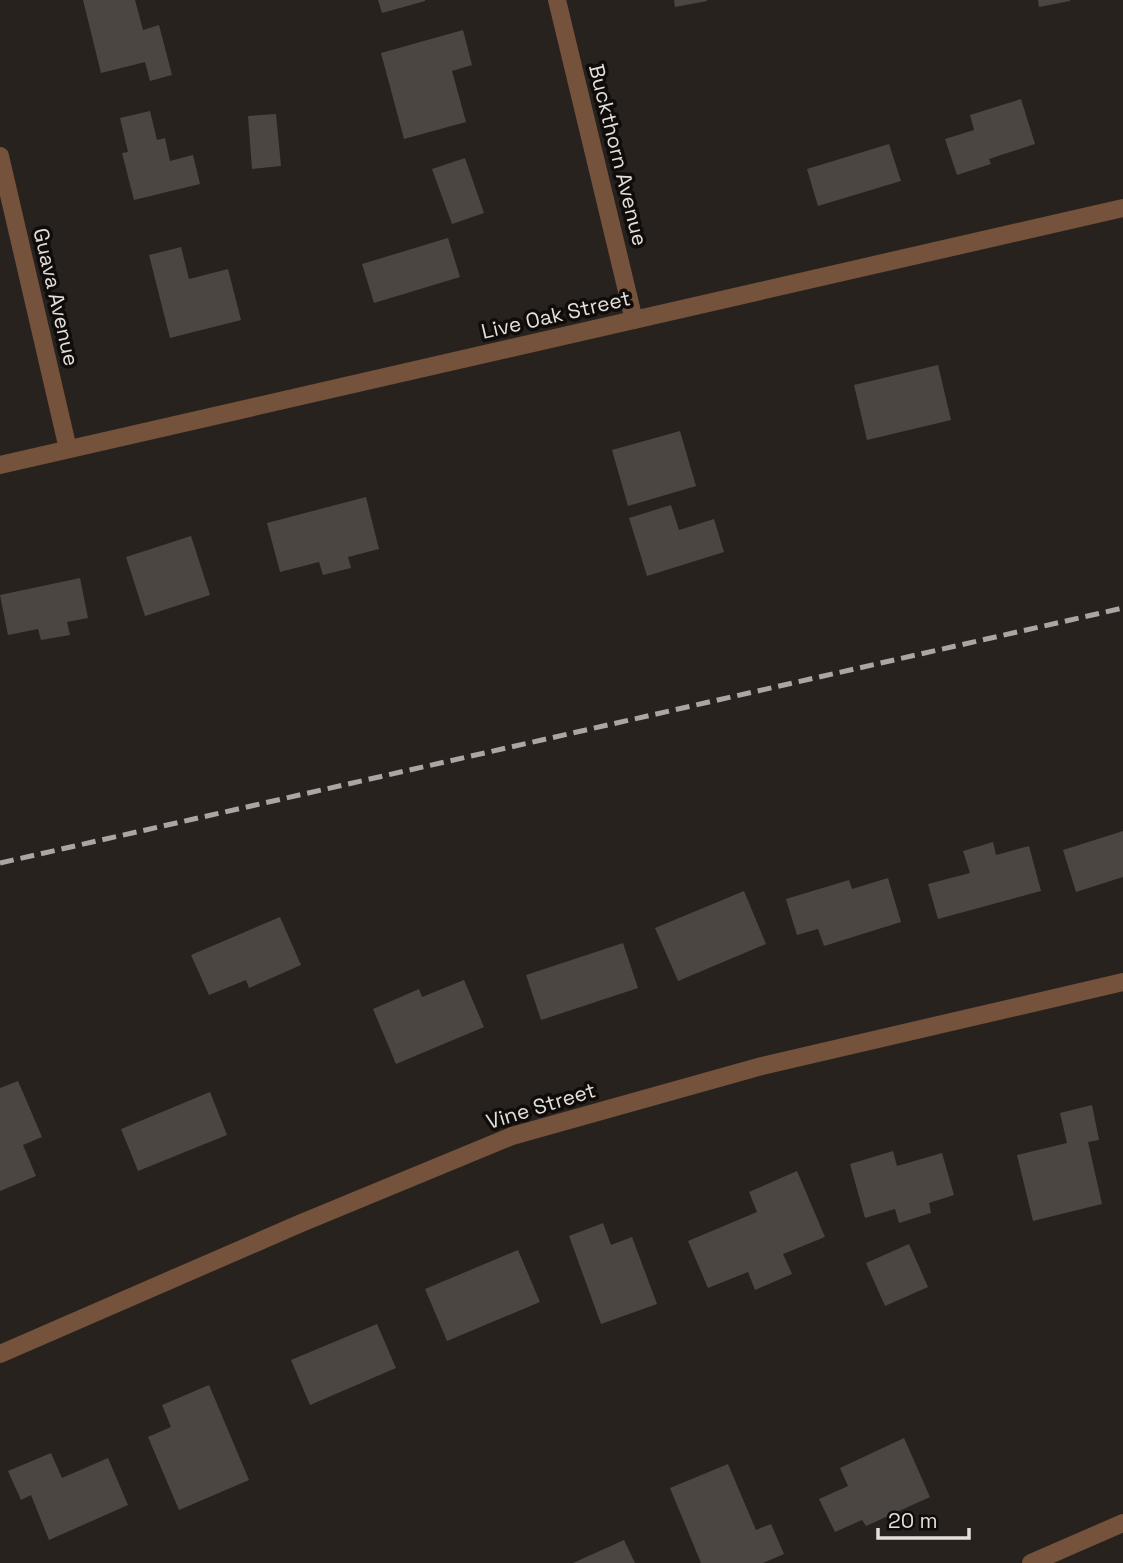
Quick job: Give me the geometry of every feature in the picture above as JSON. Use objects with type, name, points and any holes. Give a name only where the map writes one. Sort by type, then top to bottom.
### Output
[{"type":"street","name":"Buckthorn Avenue","points":[[557,0],[634,320]]},
{"type":"street","name":"Guava Avenue","points":[[0,156],[68,449]]},
{"type":"street","name":"Live Oak Street","points":[[0,465],[1123,208]]},
{"type":"street","name":"Vine Street","points":[[0,1354],[299,1224],[512,1136],[762,1066],[1123,982]]},
{"type":"street","points":[[1031,1563],[1123,1523]]},
{"type":"building","points":[[83,0],[135,0],[143,30],[159,25],[172,75],[150,81],[145,62],[101,73]]},
{"type":"building","points":[[378,0],[425,0],[425,1],[382,13]]},
{"type":"building","points":[[674,0],[707,0],[707,1],[675,7]]},
{"type":"building","points":[[1038,0],[1070,0],[1070,1],[1039,7]]},
{"type":"building","points":[[463,30],[472,65],[452,71],[466,122],[404,139],[381,53]]},
{"type":"building","points":[[1021,99],[1035,144],[989,159],[991,164],[957,175],[945,139],[974,130],[970,115]]},
{"type":"building","points":[[150,111],[157,140],[165,138],[170,161],[193,155],[200,184],[134,200],[122,153],[128,152],[120,118]]},
{"type":"building","points":[[276,114],[281,166],[252,169],[248,116]]},
{"type":"building","points":[[889,144],[901,181],[818,206],[807,169]]},
{"type":"building","points":[[465,158],[484,213],[452,224],[432,169]]},
{"type":"building","points":[[448,238],[460,277],[374,303],[362,264]]},
{"type":"building","points":[[181,247],[189,279],[228,269],[241,320],[170,338],[149,255]]},
{"type":"building","points":[[938,365],[951,420],[867,440],[854,385]]},
{"type":"building","points":[[680,431],[696,486],[628,506],[612,450]]},
{"type":"building","points":[[366,497],[379,549],[348,557],[351,568],[323,575],[319,562],[280,572],[267,523]]},
{"type":"building","points":[[671,505],[679,530],[714,519],[724,552],[647,576],[629,518]]},
{"type":"building","points":[[191,536],[210,595],[145,616],[126,557]]},
{"type":"building","points":[[80,578],[88,618],[67,622],[70,635],[41,640],[38,629],[8,635],[0,595]]},
{"type":"building","points":[[1123,831],[1123,877],[1076,892],[1063,850]]},
{"type":"building","points":[[993,842],[996,855],[1029,846],[1041,891],[938,919],[928,884],[970,873],[963,851]]},
{"type":"building","points":[[888,878],[901,922],[824,946],[818,929],[797,935],[786,899],[849,880],[852,889]]},
{"type":"building","points":[[744,891],[766,944],[678,981],[655,928]]},
{"type":"building","points":[[280,917],[301,965],[249,988],[246,980],[209,995],[191,955]]},
{"type":"building","points":[[623,943],[638,988],[541,1020],[526,975]]},
{"type":"building","points":[[464,980],[484,1027],[396,1064],[373,1009],[419,989],[422,997]]},
{"type":"building","points":[[18,1081],[42,1137],[23,1145],[36,1176],[0,1191],[0,1088]]},
{"type":"building","points":[[210,1092],[227,1135],[138,1171],[121,1129]]},
{"type":"building","points":[[1092,1105],[1099,1140],[1088,1142],[1102,1204],[1033,1221],[1017,1155],[1067,1143],[1060,1113]]},
{"type":"building","points":[[893,1151],[897,1166],[942,1153],[954,1195],[929,1203],[931,1213],[899,1223],[895,1209],[865,1218],[850,1164]]},
{"type":"building","points":[[797,1171],[825,1237],[783,1254],[792,1274],[755,1290],[748,1272],[708,1288],[688,1241],[757,1212],[749,1192]]},
{"type":"building","points":[[603,1223],[611,1245],[632,1237],[657,1304],[601,1324],[569,1236]]},
{"type":"building","points":[[909,1244],[928,1287],[885,1306],[866,1263]]},
{"type":"building","points":[[518,1250],[540,1302],[447,1341],[425,1289]]},
{"type":"building","points":[[377,1324],[396,1368],[310,1405],[291,1360]]},
{"type":"building","points":[[209,1385],[249,1480],[179,1510],[148,1437],[171,1427],[162,1405]]},
{"type":"building","points":[[904,1438],[930,1497],[866,1526],[862,1520],[835,1532],[819,1499],[848,1486],[840,1468]]},
{"type":"building","points":[[51,1453],[62,1478],[108,1458],[128,1505],[49,1540],[31,1495],[21,1500],[8,1471]]},
{"type":"building","points":[[728,1464],[756,1530],[771,1524],[784,1554],[763,1563],[701,1563],[670,1488]]},
{"type":"building","points":[[624,1540],[635,1563],[573,1563]]},
{"type":"railway","points":[[0,863],[1123,608]]}]
